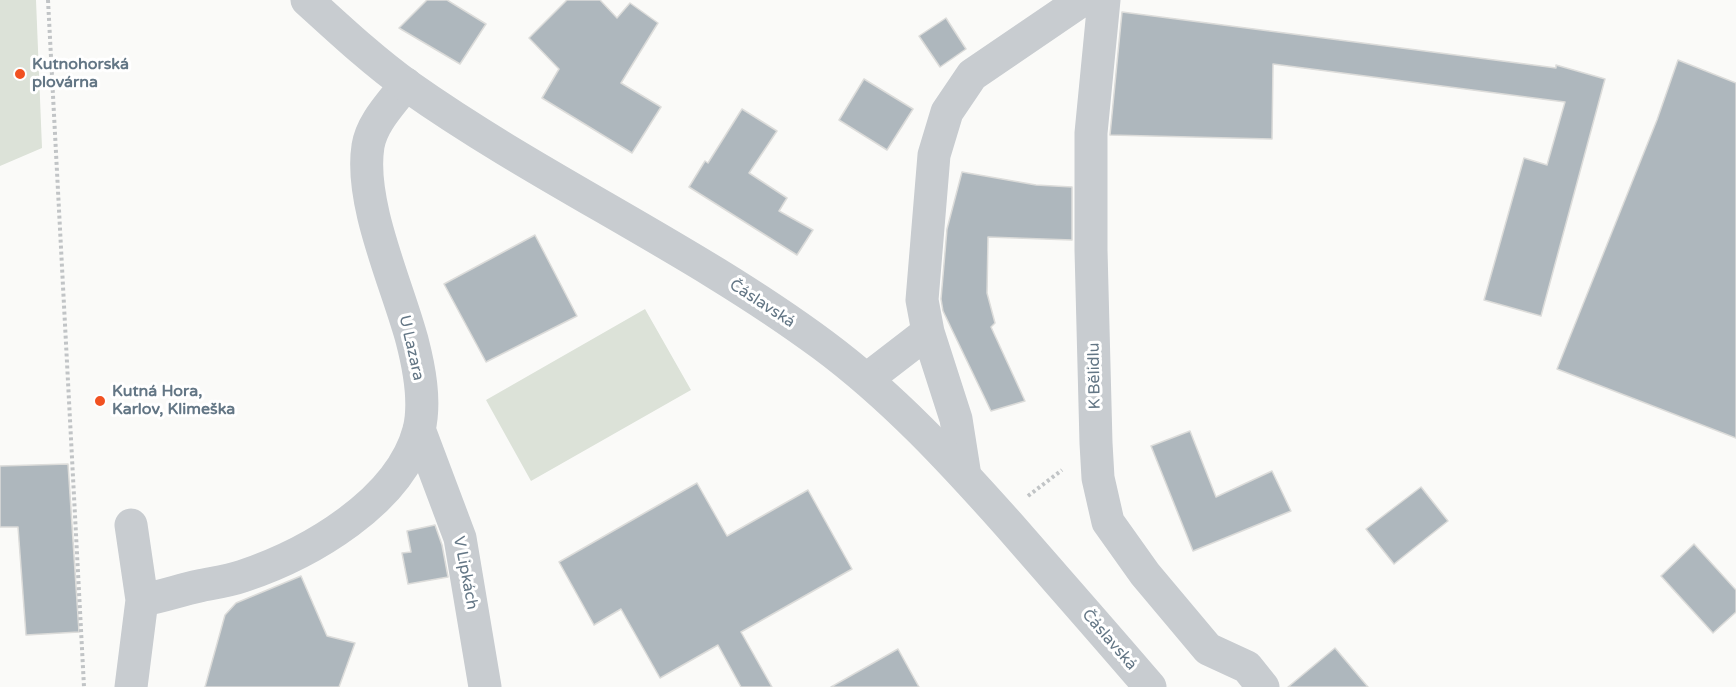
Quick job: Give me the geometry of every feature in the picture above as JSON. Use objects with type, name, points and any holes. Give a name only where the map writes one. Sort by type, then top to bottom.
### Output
[{"type":"street","name":"Čáslavská","points":[[308,0],[354,42],[406,84],[504,148],[782,316],[867,379],[907,415],[966,476],[1150,687]]},
{"type":"street","points":[[966,476],[956,419],[928,332],[922,300],[934,155],[947,112],[972,75],[1082,0]]},
{"type":"street","name":"K Bělidlu","points":[[1104,0],[1090,134],[1096,443],[1098,478],[1108,522],[1144,574],[1208,650],[1247,667],[1263,687]]},
{"type":"street","name":"U Lazara","points":[[141,600],[243,577],[295,554],[336,531],[370,504],[387,486],[404,462],[419,429],[421,402],[419,373],[412,340],[370,200],[367,168],[369,145],[374,129],[406,84]]},
{"type":"street","points":[[867,379],[928,332]]},
{"type":"street","name":"V Lipkách","points":[[419,429],[460,538],[485,687]]},
{"type":"street","points":[[131,525],[141,600],[131,687]]},
{"type":"path","points":[[48,0],[84,687]]},
{"type":"shaded area","name":"Kutnohorská plovárna","points":[[0,0],[36,0],[42,148],[0,166]]},
{"type":"shaded area","points":[[645,309],[691,390],[531,481],[486,400]]},
{"type":"building","points":[[427,0],[447,0],[486,24],[460,64],[399,28]]},
{"type":"building","points":[[567,0],[600,0],[617,18],[630,3],[658,23],[621,83],[661,107],[632,153],[542,98],[559,69],[529,38]]},
{"type":"building","points":[[1122,12],[1556,68],[1556,65],[1605,79],[1541,316],[1484,300],[1524,158],[1547,165],[1565,102],[1273,64],[1272,139],[1110,135]]},
{"type":"building","points":[[946,18],[966,49],[940,67],[919,36]]},
{"type":"building","points":[[1678,60],[1736,83],[1736,438],[1557,369],[1657,120]]},
{"type":"building","points":[[864,79],[913,109],[887,150],[839,120]]},
{"type":"building","points":[[742,109],[777,131],[749,173],[787,198],[779,211],[813,230],[797,255],[689,187],[705,161],[708,163]]},
{"type":"building","points":[[962,172],[1036,185],[1072,187],[1072,240],[988,237],[987,293],[995,323],[991,327],[1025,401],[991,411],[943,311],[941,299],[947,229]]},
{"type":"building","points":[[535,235],[577,316],[486,362],[444,284]]},
{"type":"building","points":[[1190,431],[1216,497],[1272,471],[1291,511],[1193,551],[1151,446]]},
{"type":"building","points":[[68,464],[79,632],[26,635],[18,527],[0,527],[0,466]]},
{"type":"building","points":[[697,483],[727,536],[808,490],[852,569],[741,632],[772,687],[741,687],[718,645],[660,678],[621,609],[594,625],[559,562]]},
{"type":"building","points":[[1421,487],[1448,521],[1394,564],[1366,529]]},
{"type":"building","points":[[435,525],[442,545],[448,577],[408,584],[402,553],[411,552],[407,531]]},
{"type":"building","points":[[1694,544],[1736,590],[1736,612],[1713,633],[1661,576]]},
{"type":"building","points":[[301,576],[327,636],[355,643],[339,687],[205,687],[225,615],[236,603]]},
{"type":"building","points":[[1335,648],[1368,687],[1288,687]]},
{"type":"building","points":[[898,649],[919,687],[831,687]]},
{"type":"place","name":"Kutnohorská plovárna","points":[[20,74]]},
{"type":"place","name":"Kutná Hora, Karlov, Klimeška","points":[[100,401]]}]
